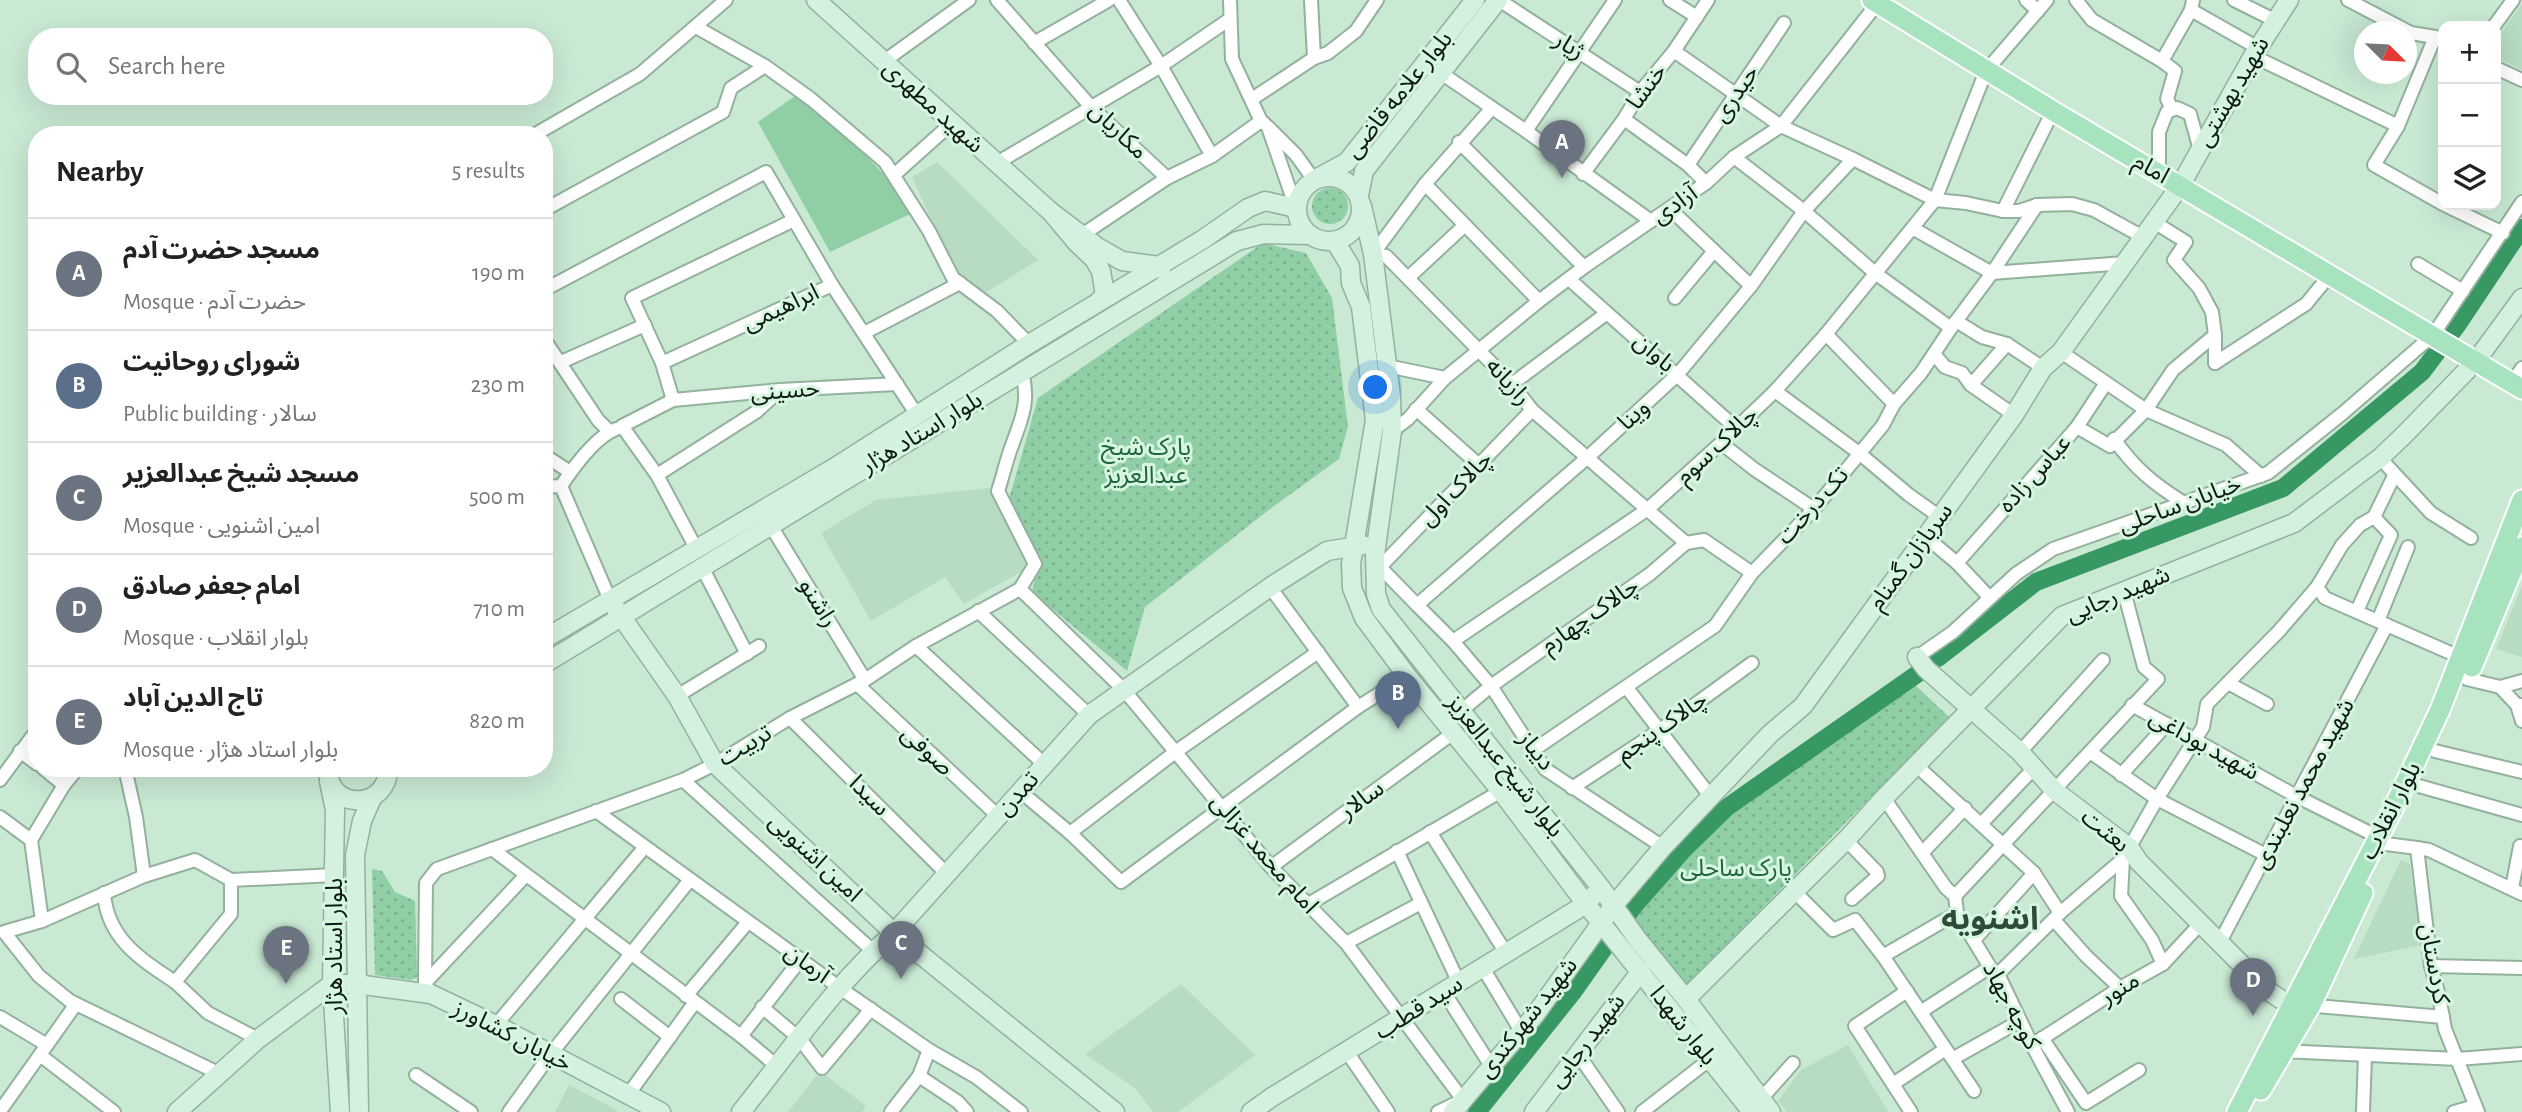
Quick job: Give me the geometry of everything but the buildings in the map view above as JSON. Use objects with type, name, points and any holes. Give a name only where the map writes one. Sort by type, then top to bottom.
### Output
[{"type":"main road","name":"امام","points":[[1876,1],[1986,71],[2476,361]]},
{"type":"main road","points":[[2476,361],[2519,380]]},
{"type":"main road","name":"بلوار انقلاب","points":[[2249,1112],[2311,1005],[2462,658],[2522,500]]},
{"type":"main road","name":"بلوار انقلاب","points":[[2237,1112],[2291,1006],[2382,840],[2419,786],[2521,550]]},
{"type":"street","points":[[550,126],[640,74],[726,0]]},
{"type":"street","name":"شهید مطهری","points":[[816,0],[1051,212]]},
{"type":"street","points":[[883,62],[969,0]]},
{"type":"street","name":"مکاریان","points":[[997,0],[1092,108],[1167,178],[1212,156],[1265,124]]},
{"type":"street","points":[[1034,43],[1109,0]]},
{"type":"street","points":[[1119,0],[1161,66],[1212,156]]},
{"type":"street","points":[[1230,0],[1232,59],[1265,124],[1300,223],[1317,239],[1335,241],[1352,232],[1361,216],[1360,201],[1345,180],[1324,176],[1314,180],[1302,191],[1296,208]]},
{"type":"street","points":[[1311,0],[1314,58]]},
{"type":"street","points":[[1252,99],[1314,58],[1328,53],[1356,31],[1377,0]]},
{"type":"street","name":"بلوار علامه قاضی","points":[[1314,180],[1347,162],[1475,0]]},
{"type":"street","name":"بلوار علامه قاضی","points":[[1360,201],[1364,171],[1499,0]]},
{"type":"street","name":"ژیار","points":[[1499,0],[1640,92]]},
{"type":"street","points":[[1526,131],[1615,0]]},
{"type":"street","points":[[1670,0],[1697,17]]},
{"type":"street","name":"خنشا","points":[[1583,173],[1625,119],[1640,92],[1674,51],[1708,0]]},
{"type":"street","points":[[2026,0],[2038,11]]},
{"type":"street","name":"چالاک سوم","points":[[1453,641],[1648,509],[1737,429],[1774,391],[1826,334],[1935,200],[1986,71],[2047,0]]},
{"type":"street","points":[[2076,0],[2092,20],[2175,71],[2167,99],[2172,109]]},
{"type":"street","points":[[2234,0],[2274,20]]},
{"type":"street","name":"شهید بهشتی","points":[[2180,186],[2274,20],[2289,0]]},
{"type":"street","points":[[2348,0],[2367,4],[2411,33],[2438,39]]},
{"type":"street","points":[[2498,21],[2513,0]]},
{"type":"street","name":"آزادی","points":[[1392,430],[1445,378],[1539,301],[1706,183],[1734,157],[1782,126],[1876,1]]},
{"type":"street","points":[[2162,61],[2192,5],[2256,52],[2398,126]]},
{"type":"street","points":[[996,163],[1161,66],[1230,19]]},
{"type":"street","name":"حیدری","points":[[1688,165],[1784,23]]},
{"type":"street","points":[[696,27],[765,66],[811,99],[885,162],[929,231],[953,278],[997,311],[1029,344],[1040,361]]},
{"type":"street","points":[[2438,41],[2398,126],[2374,165],[2438,201]]},
{"type":"street","points":[[1674,51],[1782,126],[1935,200],[2003,211],[2019,211],[2037,205],[2072,204],[2186,242],[2174,260],[2199,288],[2212,312],[2215,363],[2306,304],[2329,276]]},
{"type":"street","points":[[553,205],[723,112],[731,88],[765,66]]},
{"type":"street","points":[[2501,70],[2522,80]]},
{"type":"street","points":[[1441,73],[1651,221]]},
{"type":"street","points":[[1373,254],[1425,184],[1492,108]]},
{"type":"street","points":[[2159,174],[2159,132],[2167,112],[2172,109],[2177,108],[2190,114],[2200,150]]},
{"type":"street","points":[[2003,211],[2053,111]]},
{"type":"street","points":[[1625,119],[1688,165],[1706,183]]},
{"type":"street","points":[[894,175],[952,123]]},
{"type":"street","points":[[1265,124],[1296,155],[1314,180]]},
{"type":"street","points":[[1460,142],[1584,267]]},
{"type":"street","points":[[1734,157],[1804,211],[1875,273],[1953,324],[1982,337],[2007,344],[2043,368]]},
{"type":"street","name":"وینا","points":[[1417,605],[1588,457],[1678,374],[1751,286],[1804,211],[1853,159]]},
{"type":"street","name":"ابراهیمی","points":[[553,285],[766,172],[832,285],[662,363]]},
{"type":"street","points":[[1082,235],[1167,178]]},
{"type":"street","points":[[1425,184],[1539,301]]},
{"type":"street","name":"سربازان گمنام","points":[[1617,910],[1664,847],[1770,734],[1803,706],[2014,415],[2043,368],[2061,352],[2180,186]]},
{"type":"street","name":"بلوار استاد هژار","points":[[553,634],[697,550],[1159,266],[1248,208],[1265,201],[1296,208]]},
{"type":"street","name":"بلوار شیخ عبدالعزیز","points":[[1360,201],[1373,254],[1391,396],[1392,430],[1377,543],[1376,594],[1381,609],[1617,910]]},
{"type":"street","name":"خیابان ساحلی","points":[[1917,657],[1953,632],[2016,574],[2053,550],[2268,473],[2433,335],[2504,233],[2522,202]]},
{"type":"street","name":"تک درخت","points":[[1532,751],[1715,626],[1752,573],[1814,509],[1883,425],[1894,404],[1934,354],[2037,205]]},
{"type":"street","points":[[1670,209],[1751,286]]},
{"type":"street","points":[[2456,210],[2504,233]]},
{"type":"street","points":[[1051,212],[1122,261],[1159,266],[1170,282]]},
{"type":"street","points":[[1051,212],[1094,259],[1101,271],[1107,297],[1137,302]]},
{"type":"street","points":[[561,486],[570,472],[609,432],[673,400],[662,363],[632,298],[794,220]]},
{"type":"street","points":[[1409,277],[1465,225]]},
{"type":"street","points":[[1914,229],[1992,273],[2125,263]]},
{"type":"street","name":"بلوار استاد هژار","points":[[553,659],[1237,241],[1278,233],[1310,235]]},
{"type":"street","name":"بلوار شیخ عبدالعزیز","points":[[1335,241],[1350,266],[1351,283],[1361,307],[1375,420],[1353,547],[1352,576],[1355,598],[1364,618],[1407,676],[1501,791],[1608,930]]},
{"type":"street","points":[[1675,298],[1714,251]]},
{"type":"street","name":"رازیانه","points":[[1373,254],[1386,256],[1409,277],[1512,384],[1532,410],[1686,543]]},
{"type":"street","points":[[2418,264],[2463,291]]},
{"type":"street","name":"باوان","points":[[1569,279],[1737,429]]},
{"type":"street","points":[[864,333],[960,283]]},
{"type":"street","points":[[832,285],[917,415]]},
{"type":"street","name":"شهید رجایی","points":[[1686,999],[1846,840],[2062,616],[2294,523],[2379,458],[2476,361],[2522,298]]},
{"type":"street","points":[[1512,384],[1607,313]]},
{"type":"street","points":[[561,362],[645,325]]},
{"type":"street","points":[[1826,334],[1894,404]]},
{"type":"street","points":[[2184,503],[2152,483],[2129,460],[2114,439],[2147,410],[2174,370],[2215,335]]},
{"type":"street","points":[[1971,385],[2007,344]]},
{"type":"street","points":[[553,351],[598,420],[609,432]]},
{"type":"street","points":[[2061,352],[2147,410],[2226,445],[2261,476]]},
{"type":"street","points":[[1934,354],[1945,367],[1962,373],[1971,385],[2014,415]]},
{"type":"street","points":[[1387,366],[1445,378]]},
{"type":"street","points":[[1022,372],[1026,384],[1024,419],[1009,454],[998,491],[1035,564],[1020,589],[1124,690]]},
{"type":"street","points":[[2077,427],[2106,383]]},
{"type":"street","name":"حسینی","points":[[673,400],[780,390],[897,384]]},
{"type":"street","points":[[657,475],[756,412],[780,390]]},
{"type":"street","points":[[1774,391],[1940,517]]},
{"type":"street","points":[[1416,409],[1479,465]]},
{"type":"street","name":"چالاک اول","points":[[1377,564],[1532,410]]},
{"type":"street","points":[[622,426],[657,475],[697,550]]},
{"type":"street","name":"عباس زاده","points":[[1957,563],[2077,427],[2110,446],[2114,439]]},
{"type":"street","points":[[1721,443],[1754,469],[1814,509]]},
{"type":"street","points":[[2379,458],[2431,513],[2471,538]]},
{"type":"street","points":[[553,461],[570,472]]},
{"type":"street","points":[[1922,1011],[1994,970],[2126,853],[2203,727],[2207,704],[2279,631],[2317,586],[2342,545],[2360,525],[2374,517],[2394,476]]},
{"type":"street","points":[[553,486],[561,486]]},
{"type":"street","points":[[561,486],[610,600]]},
{"type":"street","points":[[2357,611],[2391,535],[2374,517]]},
{"type":"street","name":"راشنو","points":[[771,526],[861,682]]},
{"type":"street","points":[[1926,537],[1957,563],[1989,597]]},
{"type":"street","points":[[1686,543],[1704,540],[1752,573]]},
{"type":"street","name":"تمدن","points":[[741,1112],[839,988],[873,951],[894,933],[1089,715],[1270,587],[1327,551],[1377,543]]},
{"type":"street","name":"چالاک چهارم","points":[[1491,686],[1650,574],[1686,543]]},
{"type":"street","name":"شهید محمد نعلبندی","points":[[2220,942],[2383,623],[2407,547]]},
{"type":"street","points":[[1377,564],[1453,641]]},
{"type":"street","points":[[703,569],[747,654]]},
{"type":"street","points":[[2317,586],[2325,598],[2462,658]]},
{"type":"street","points":[[1270,587],[1358,707]]},
{"type":"street","name":"تربیت","points":[[428,989],[426,883],[437,869],[683,780],[715,764],[790,718],[861,682],[916,646],[1020,589]]},
{"type":"street","points":[[2124,591],[2144,667],[2158,679],[2132,705]]},
{"type":"street","name":"امین اشنویی","points":[[610,600],[677,696],[715,764],[894,933],[1115,1112]]},
{"type":"street","points":[[978,611],[1089,715]]},
{"type":"street","name":"دیباز","points":[[1453,641],[1491,686],[1545,769],[1664,847]]},
{"type":"street","points":[[677,696],[759,646]]},
{"type":"street","points":[[916,646],[1045,765]]},
{"type":"street","points":[[1070,833],[1174,753],[1318,652]]},
{"type":"street","name":"بعثت","points":[[1917,657],[1926,669],[2020,751],[2055,791],[2139,862],[2267,990],[2291,1006]]},
{"type":"street","points":[[2020,751],[2103,660]]},
{"type":"street","name":"چالاک پنجم","points":[[1572,788],[1660,730],[1752,663]]},
{"type":"street","points":[[1021,792],[1070,833],[1121,882],[1358,707],[1407,676]]},
{"type":"street","points":[[2467,679],[2500,687],[2522,681]]},
{"type":"street","name":"صوفی","points":[[861,682],[998,816]]},
{"type":"street","points":[[2228,683],[2267,704]]},
{"type":"street","points":[[1461,711],[1491,686]]},
{"type":"street","points":[[2500,687],[2519,705],[2522,722]]},
{"type":"street","points":[[1627,688],[1711,797]]},
{"type":"street","name":"امام محمد غزالی","points":[[1124,690],[1271,867],[1346,943],[1401,1019],[1458,1106]]},
{"type":"street","name":"شهید بوداغی","points":[[1955,897],[2132,705],[2296,796],[2382,840]]},
{"type":"street","name":"سیدا","points":[[790,718],[947,874]]},
{"type":"street","points":[[2121,775],[2167,724]]},
{"type":"street","name":"سالار","points":[[1271,867],[1453,733]]},
{"type":"street","points":[[0,780],[28,741]]},
{"type":"street","points":[[20,751],[28,757]]},
{"type":"street","points":[[2435,751],[2522,772]]},
{"type":"street","points":[[2090,752],[2157,799],[2266,855]]},
{"type":"street","points":[[1916,765],[2034,873],[2057,916],[2086,956],[2120,988]]},
{"type":"street","points":[[1982,824],[2034,768]]},
{"type":"street","points":[[54,777],[64,785]]},
{"type":"street","points":[[42,921],[30,840],[71,777]]},
{"type":"street","points":[[127,777],[144,876]]},
{"type":"street","name":"بلوار استاد هژار","points":[[329,777],[335,810],[332,984],[340,1112]]},
{"type":"street","points":[[330,777],[339,795],[346,799],[355,801],[372,797]]},
{"type":"street","name":"بلوار استاد هژار","points":[[359,1112],[355,855],[362,821],[372,797],[385,783],[386,777]]},
{"type":"street","points":[[683,780],[873,951]]},
{"type":"street","points":[[2419,786],[2522,816]]},
{"type":"street","points":[[1307,905],[1501,791]]},
{"type":"street","points":[[1884,798],[1955,897],[1956,913],[1884,956]]},
{"type":"street","points":[[1922,853],[1965,808]]},
{"type":"street","name":"آرمان","points":[[596,811],[839,988],[929,1050],[976,1077],[1021,1112]]},
{"type":"street","points":[[0,817],[30,840]]},
{"type":"street","points":[[1430,832],[1506,953]]},
{"type":"street","points":[[1846,840],[1878,876],[1852,899]]},
{"type":"street","points":[[2382,840],[2429,850],[2517,891],[2520,846]]},
{"type":"street","points":[[496,1025],[644,848]]},
{"type":"street","name":"کردستان","points":[[2417,848],[2431,966],[2445,1028],[2475,1110]]},
{"type":"street","points":[[492,849],[741,1036],[778,1067]]},
{"type":"street","points":[[1397,851],[1421,903],[1451,988],[1491,1066]]},
{"type":"street","points":[[2126,853],[2121,896],[2152,940],[2162,964]]},
{"type":"street","points":[[218,1073],[76,1004],[39,976],[2,932],[42,921],[144,876],[195,860],[231,880],[335,875]]},
{"type":"street","points":[[1975,939],[2034,873]]},
{"type":"street","points":[[428,989],[526,875]]},
{"type":"street","points":[[175,982],[231,914],[231,880]]},
{"type":"street","points":[[509,1112],[550,1055],[689,881]]},
{"type":"street","name":"سید قطب","points":[[1251,1112],[1587,904],[1601,888]]},
{"type":"street","points":[[1793,890],[1833,930],[1855,920],[1884,956],[1974,1091]]},
{"type":"street","points":[[104,893],[105,907],[113,929],[128,948],[175,982],[208,1013],[258,1039]]},
{"type":"street","points":[[1346,943],[1421,903]]},
{"type":"street","name":"شهید شهرکندی","points":[[1458,1106],[1608,930],[1617,910]]},
{"type":"street","name":"بلوار شهدا","points":[[1617,910],[1686,999],[1759,1109]]},
{"type":"street","name":"کوچه جهاد","points":[[1956,913],[1994,970],[2020,1021],[2037,1042],[2070,1112]]},
{"type":"street","points":[[628,1095],[670,1037],[691,999],[748,922]]},
{"type":"street","name":"منور","points":[[2037,1042],[2162,964],[2201,923]]},
{"type":"street","name":"بلوار شهدا","points":[[1608,930],[1709,1060],[1759,1109]]},
{"type":"street","points":[[741,1036],[801,959]]},
{"type":"street","points":[[2431,966],[2522,968]]},
{"type":"street","points":[[1483,968],[1521,1031]]},
{"type":"street","name":"شهید رجایی","points":[[1534,1112],[1641,971]]},
{"type":"street","points":[[177,1112],[258,1039],[332,984]]},
{"type":"street","name":"خیابان کشاورز","points":[[332,984],[428,989],[661,1112]]},
{"type":"street","points":[[1907,991],[1855,1026],[1911,1112]]},
{"type":"street","points":[[621,999],[670,1037]]},
{"type":"street","points":[[2,1109],[76,1004]]},
{"type":"street","points":[[2291,1006],[2311,1005],[2443,1017]]},
{"type":"street","points":[[762,1007],[800,1039],[822,1068],[871,1009]]},
{"type":"street","points":[[0,1017],[43,1050],[114,1112]]},
{"type":"street","points":[[1894,1084],[1949,1054],[2020,1021]]},
{"type":"street","points":[[2037,1042],[2086,1103]]},
{"type":"street","points":[[891,1112],[919,1076],[929,1050]]},
{"type":"street","points":[[2283,1051],[2458,1059],[2522,1054]]},
{"type":"street","points":[[1347,1052],[1388,1112]]},
{"type":"street","points":[[1578,1054],[1618,1112]]},
{"type":"street","points":[[2363,1112],[2365,1055]]},
{"type":"street","points":[[1642,1112],[1709,1060]]},
{"type":"street","points":[[1759,1109],[1793,1063]]},
{"type":"street","points":[[2070,1112],[2139,1070]]},
{"type":"street","points":[[416,1075],[471,1112]]},
{"type":"street","points":[[919,1076],[958,1102],[967,1112]]},
{"type":"street","points":[[1438,1112],[1458,1106]]},
{"type":"street","points":[[2454,1112],[2475,1110]]},
{"type":"shaded area","points":[[2522,4],[2522,70],[2501,60],[2501,33]]},
{"type":"shaded area","points":[[937,162],[1038,260],[980,296],[957,275],[912,177]]},
{"type":"shaded area","points":[[989,488],[1035,564],[964,604],[945,577],[871,621],[821,533],[876,500]]},
{"type":"shaded area","points":[[2522,586],[2522,657],[2496,649]]},
{"type":"shaded area","points":[[2401,860],[2410,864],[2421,945],[2354,959]]},
{"type":"shaded area","points":[[1181,984],[1255,1055],[1178,1112],[1153,1112],[1135,1088],[1085,1054]]},
{"type":"shaded area","points":[[1848,1045],[1888,1112],[1787,1112],[1778,1101],[1801,1070]]},
{"type":"shaded area","points":[[820,1071],[866,1106],[862,1112],[788,1112]]},
{"type":"shaded area","points":[[569,1085],[613,1108],[619,1112],[555,1112]]},
{"type":"green space","points":[[795,96],[859,148],[889,180],[912,213],[830,252],[758,122]]},
{"type":"green space","points":[[1330,188],[1343,193],[1348,206],[1343,219],[1330,224],[1317,219],[1312,206],[1317,193]]},
{"type":"green space","name":"پارک شیخ عبدالعزیز","points":[[1263,243],[1306,253],[1332,298],[1348,427],[1339,459],[1145,607],[1127,671],[1032,592],[1039,561],[1007,506],[1038,398]]},
{"type":"green space","name":"پارک ساحلی","points":[[1914,684],[1949,717],[1684,988],[1644,937],[1634,916],[1703,838],[1740,805]]},
{"type":"green space","points":[[372,869],[382,871],[395,892],[415,901],[417,977],[411,980],[375,975]]},
{"type":"waterway","points":[[1938,658],[2036,582],[2283,488],[2422,372],[2458,324],[2522,228]]},
{"type":"waterway","points":[[1477,1112],[1573,992],[1633,907],[1683,850],[1726,808],[1930,665]]},
{"type":"place","name":"مسجد حضرت آدم","points":[[1562,178]]},
{"type":"place","name":"شورای روحانیت","points":[[1398,729]]},
{"type":"place","name":"مسجد شیخ عبدالعزیر","points":[[901,979]]},
{"type":"place","name":"تاج الدین آباد","points":[[286,984]]},
{"type":"place","name":"امام جعفر صادق","points":[[2253,1016]]},
{"type":"district","name":"اشنویه","points":[[1990,919]]}]
